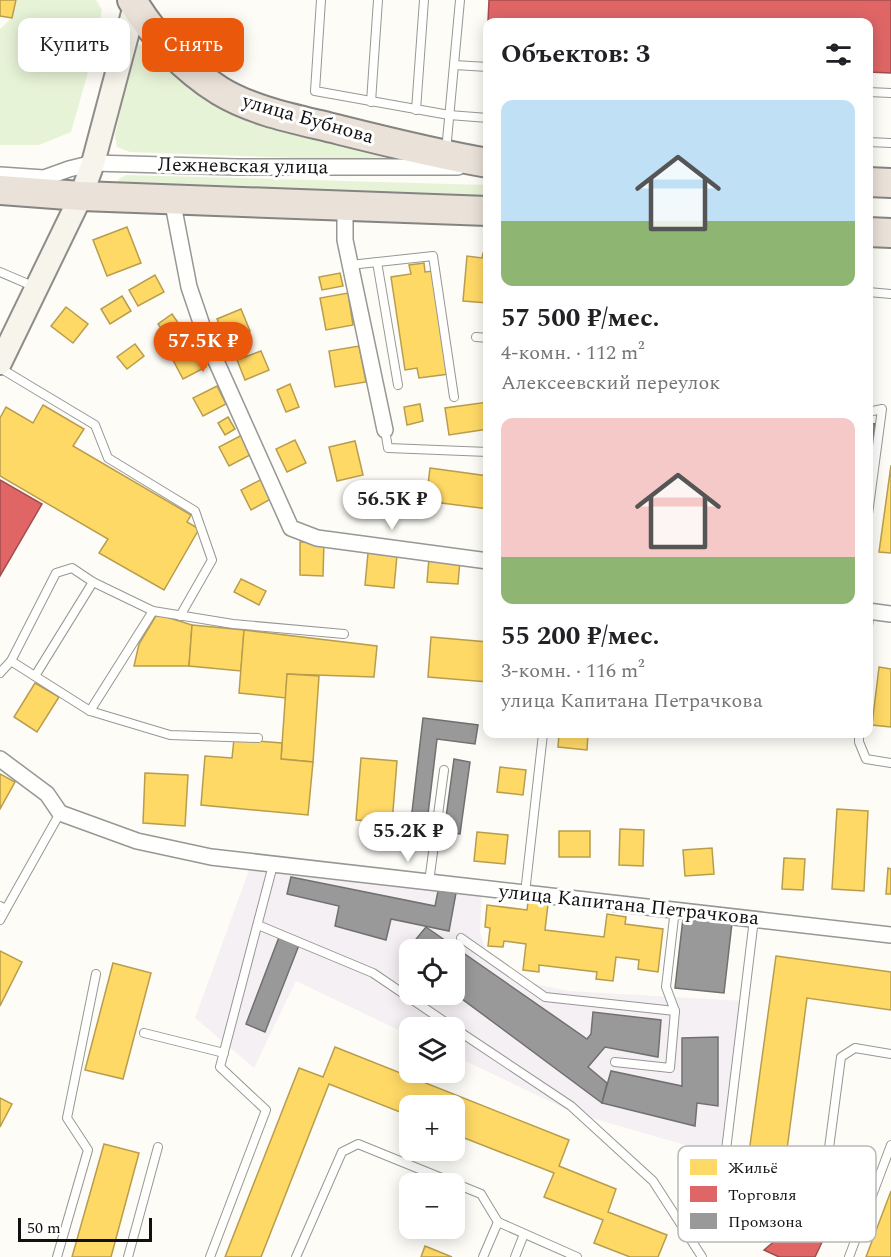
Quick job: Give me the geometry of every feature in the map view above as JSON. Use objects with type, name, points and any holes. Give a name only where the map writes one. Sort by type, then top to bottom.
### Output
[{"type":"highway","name":"улица Бубнова","points":[[134,2],[150,27],[182,60],[220,91],[242,102],[303,121],[446,156],[483,162]]},
{"type":"highway","points":[[873,182],[891,183]]},
{"type":"highway","name":"Лежневская улица","points":[[0,190],[81,196],[483,211]]},
{"type":"highway","points":[[873,232],[891,233]]},
{"type":"street","points":[[0,363],[81,196],[93,163],[134,2]]},
{"type":"street","name":"Лежневская улица","points":[[0,175],[44,178],[93,163],[434,168],[483,163]]},
{"type":"street","points":[[172,199],[189,287],[208,343],[291,528],[317,538],[483,560]]},
{"type":"street","points":[[345,205],[345,240],[385,430]]},
{"type":"street","points":[[873,616],[891,614]]},
{"type":"street","points":[[0,759],[47,794],[60,813]]},
{"type":"street","name":"улица Капитана Петрачкова","points":[[60,813],[137,842],[211,857],[891,935]]},
{"type":"lane","points":[[321,0],[315,91],[416,110],[483,118]]},
{"type":"lane","points":[[371,102],[378,0]]},
{"type":"lane","points":[[416,110],[424,0]]},
{"type":"lane","points":[[446,156],[460,0]]},
{"type":"lane","points":[[454,65],[483,67]]},
{"type":"lane","points":[[873,92],[891,93]]},
{"type":"lane","points":[[873,142],[891,143]]},
{"type":"lane","points":[[350,265],[433,256],[454,397]]},
{"type":"lane","points":[[377,262],[398,385]]},
{"type":"lane","points":[[0,272],[36,287]]},
{"type":"lane","points":[[873,292],[891,294]]},
{"type":"lane","points":[[477,337],[483,338]]},
{"type":"lane","points":[[0,368],[95,425],[108,458],[195,511],[212,560],[180,616]]},
{"type":"lane","points":[[873,411],[882,409],[873,476]]},
{"type":"lane","points":[[385,430],[388,448],[483,452]]},
{"type":"lane","points":[[0,672],[11,661],[56,573],[72,568],[93,582],[153,611],[233,624],[345,634]]},
{"type":"lane","points":[[34,676],[93,582]]},
{"type":"lane","points":[[90,711],[153,611]]},
{"type":"lane","points":[[11,661],[90,711],[170,735],[258,738]]},
{"type":"lane","points":[[525,893],[543,738]]},
{"type":"lane","points":[[859,738],[866,759],[891,763]]},
{"type":"lane","points":[[429,882],[444,770]]},
{"type":"lane","points":[[0,920],[3,907],[60,813]]},
{"type":"lane","points":[[210,1257],[266,1110],[220,1067],[273,865]]},
{"type":"lane","points":[[615,1062],[670,1068],[675,1011],[666,987],[675,909]]},
{"type":"lane","points":[[726,1146],[754,918]]},
{"type":"lane","points":[[258,925],[373,973],[438,1017]]},
{"type":"lane","points":[[461,938],[545,997],[675,1011]]},
{"type":"lane","points":[[57,1257],[88,1150],[66,1118],[96,974]]},
{"type":"lane","points":[[144,1033],[224,1053]]},
{"type":"lane","points":[[465,1035],[571,1106],[653,1181],[678,1220]]},
{"type":"lane","points":[[830,1146],[841,1057],[855,1048],[891,1053]]},
{"type":"lane","points":[[296,1257],[342,1152],[358,1144],[482,1194],[498,1222],[577,1257]]},
{"type":"lane","points":[[876,1184],[891,1145]]},
{"type":"lane","points":[[128,1257],[158,1147]]},
{"type":"lane","points":[[483,1257],[498,1222]]},
{"type":"lane","points":[[515,1257],[524,1234]]},
{"type":"lane","points":[[692,1242],[702,1257]]},
{"type":"lane","points":[[849,1257],[855,1242]]},
{"type":"shaded area","points":[[255,854],[482,886],[480,932],[487,954],[526,982],[568,991],[743,1001],[728,1146],[689,1146],[574,1113],[465,1061],[465,1017],[399,1017],[399,1030],[296,981],[254,1068],[195,1018]]},
{"type":"green space","points":[[17,0],[96,0],[102,10],[100,18],[18,18],[18,72],[88,72],[71,132],[39,145],[0,145],[0,29],[12,18]]},
{"type":"green space","points":[[135,43],[142,46],[142,72],[175,72],[235,113],[275,129],[412,162],[130,152],[117,147],[115,135]]},
{"type":"green space","points":[[126,175],[483,185],[483,197],[432,202],[120,185],[118,180]]},
{"type":"building: Жильё","points":[[0,0],[16,0],[12,18],[0,16]]},
{"type":"building: Жильё","points":[[127,227],[141,263],[107,276],[93,240]]},
{"type":"building: Жильё","points":[[483,253],[483,303],[463,301],[467,256],[482,258]]},
{"type":"building: Жильё","points":[[424,263],[425,272],[433,271],[449,374],[419,378],[417,368],[405,370],[391,277],[411,274],[409,265]]},
{"type":"building: Жильё","points":[[340,273],[343,286],[322,290],[319,277]]},
{"type":"building: Жильё","points":[[155,275],[164,292],[138,306],[129,290]]},
{"type":"building: Жильё","points":[[348,293],[353,325],[326,330],[320,298]]},
{"type":"building: Жильё","points":[[122,296],[131,311],[110,324],[101,309]]},
{"type":"building: Жильё","points":[[66,307],[88,324],[73,343],[51,326]]},
{"type":"building: Жильё","points":[[241,309],[250,331],[226,341],[217,319]]},
{"type":"building: Жильё","points":[[172,314],[181,327],[167,337],[158,324]]},
{"type":"building: Жильё","points":[[135,344],[144,356],[127,369],[117,357]]},
{"type":"building: Жильё","points":[[359,346],[366,382],[335,387],[329,351]]},
{"type":"building: Жильё","points":[[197,348],[206,367],[183,379],[173,360]]},
{"type":"building: Жильё","points":[[261,351],[269,370],[245,380],[237,360]]},
{"type":"building: Жильё","points":[[290,384],[299,407],[286,412],[277,390]]},
{"type":"building: Жильё","points":[[217,386],[226,404],[203,416],[193,398]]},
{"type":"building: Жильё","points":[[483,403],[483,430],[449,435],[445,408]]},
{"type":"building: Жильё","points":[[420,404],[423,421],[407,425],[404,407]]},
{"type":"building: Жильё","points":[[43,405],[84,429],[73,446],[191,515],[187,522],[199,529],[164,590],[99,553],[108,539],[0,476],[0,418],[6,407],[33,423]]},
{"type":"building: Жильё","points":[[228,417],[235,429],[225,435],[218,423]]},
{"type":"building: Жильё","points":[[242,435],[252,454],[229,466],[219,447]]},
{"type":"building: Жильё","points":[[295,440],[306,463],[287,472],[276,449]]},
{"type":"building: Жильё","points":[[355,441],[363,475],[337,481],[329,447]]},
{"type":"building: Жильё","points":[[891,465],[891,553],[879,552]]},
{"type":"building: Жильё","points":[[430,468],[483,475],[483,508],[426,501]]},
{"type":"building: Жильё","points":[[266,477],[276,496],[251,510],[241,490]]},
{"type":"building: Жильё","points":[[373,494],[404,496],[403,518],[371,516]]},
{"type":"building: Жильё","points":[[300,542],[324,542],[323,576],[300,575]]},
{"type":"building: Жильё","points":[[368,553],[397,555],[394,588],[365,585]]},
{"type":"building: Жильё","points":[[429,558],[460,560],[458,584],[427,582]]},
{"type":"building: Жильё","points":[[241,579],[266,591],[259,605],[234,592]]},
{"type":"building: Жильё","points":[[157,614],[192,625],[189,666],[134,666],[139,644]]},
{"type":"building: Жильё","points":[[192,625],[244,630],[241,671],[189,666]]},
{"type":"building: Жильё","points":[[244,630],[377,646],[374,677],[287,674],[286,698],[239,693]]},
{"type":"building: Жильё","points":[[431,637],[483,642],[483,682],[428,677]]},
{"type":"building: Жильё","points":[[879,667],[891,669],[891,727],[873,725]]},
{"type":"building: Жильё","points":[[287,674],[319,676],[313,762],[281,759]]},
{"type":"building: Жильё","points":[[35,683],[59,697],[37,732],[14,717]]},
{"type":"building: Жильё","points":[[559,738],[588,738],[587,750],[558,747]]},
{"type":"building: Жильё","points":[[234,739],[282,743],[281,759],[313,762],[308,815],[201,805],[205,756],[232,758]]},
{"type":"building: Жильё","points":[[361,758],[397,761],[392,823],[356,820]]},
{"type":"building: Жильё","points":[[500,767],[526,770],[523,795],[497,792]]},
{"type":"building: Жильё","points":[[145,773],[188,775],[185,826],[143,823]]},
{"type":"building: Жильё","points":[[0,774],[15,782],[0,809]]},
{"type":"building: Жильё","points":[[837,809],[868,811],[864,891],[832,889]]},
{"type":"building: Жильё","points":[[620,829],[644,830],[643,866],[619,865]]},
{"type":"building: Жильё","points":[[559,831],[590,831],[590,857],[559,857]]},
{"type":"building: Жильё","points":[[477,832],[508,835],[505,864],[474,861]]},
{"type":"building: Жильё","points":[[712,848],[714,874],[685,876],[683,850]]},
{"type":"building: Жильё","points":[[784,858],[805,859],[803,890],[782,889]]},
{"type":"building: Жильё","points":[[888,868],[891,869],[891,894],[886,894]]},
{"type":"building: Жильё","points":[[528,902],[548,904],[545,930],[604,937],[607,914],[626,917],[625,924],[663,929],[658,972],[638,969],[639,960],[616,957],[613,981],[596,979],[597,972],[539,965],[539,972],[523,970],[526,944],[504,941],[503,947],[488,946],[490,928],[485,927],[487,905],[527,910]]},
{"type":"building: Жильё","points":[[0,951],[22,962],[0,1006]]},
{"type":"building: Жильё","points":[[776,956],[891,972],[891,1010],[807,998],[787,1146],[750,1146]]},
{"type":"building: Жильё","points":[[113,963],[151,973],[123,1079],[85,1070]]},
{"type":"building: Жильё","points":[[335,1047],[399,1072],[399,1083],[426,1083],[456,1095],[399,1095],[399,1112],[329,1084],[261,1257],[225,1257],[299,1068],[323,1077]]},
{"type":"building: Жильё","points":[[0,1098],[12,1104],[0,1127]]},
{"type":"building: Жильё","points":[[465,1099],[569,1140],[559,1166],[616,1189],[608,1212],[667,1235],[658,1257],[630,1257],[594,1243],[603,1220],[544,1197],[554,1173],[465,1138]]},
{"type":"building: Жильё","points":[[104,1144],[139,1153],[111,1257],[72,1257]]},
{"type":"building: Жильё","points":[[891,1191],[891,1257],[866,1257],[872,1242],[876,1242],[876,1231]]},
{"type":"building: Жильё","points":[[425,1246],[452,1257],[421,1257]]},
{"type":"building: Торговля","points":[[489,0],[891,0],[891,73],[873,72],[873,18],[488,18]]},
{"type":"building: Торговля","points":[[0,480],[42,504],[0,576]]},
{"type":"building: Торговля","points":[[773,1242],[822,1242],[815,1257],[779,1257],[764,1250]]},
{"type":"building: Промзона","points":[[423,718],[478,725],[475,744],[437,739],[426,831],[410,829]]},
{"type":"building: Промзона","points":[[454,759],[470,762],[460,834],[444,832]]},
{"type":"building: Промзона","points":[[291,877],[435,906],[438,891],[456,893],[449,931],[391,919],[386,940],[335,926],[339,906],[287,894]]},
{"type":"building: Промзона","points":[[683,918],[732,923],[724,993],[675,988]]},
{"type":"building: Промзона","points":[[426,927],[443,939],[416,939]]},
{"type":"building: Промзона","points":[[281,932],[301,940],[265,1032],[246,1024]]},
{"type":"building: Промзона","points":[[465,954],[587,1039],[591,1034],[593,1012],[661,1020],[658,1057],[605,1047],[588,1067],[607,1083],[602,1103],[465,1001]]},
{"type":"building: Промзона","points":[[718,1037],[718,1106],[697,1103],[695,1126],[602,1103],[611,1071],[682,1086],[682,1038]]}]
